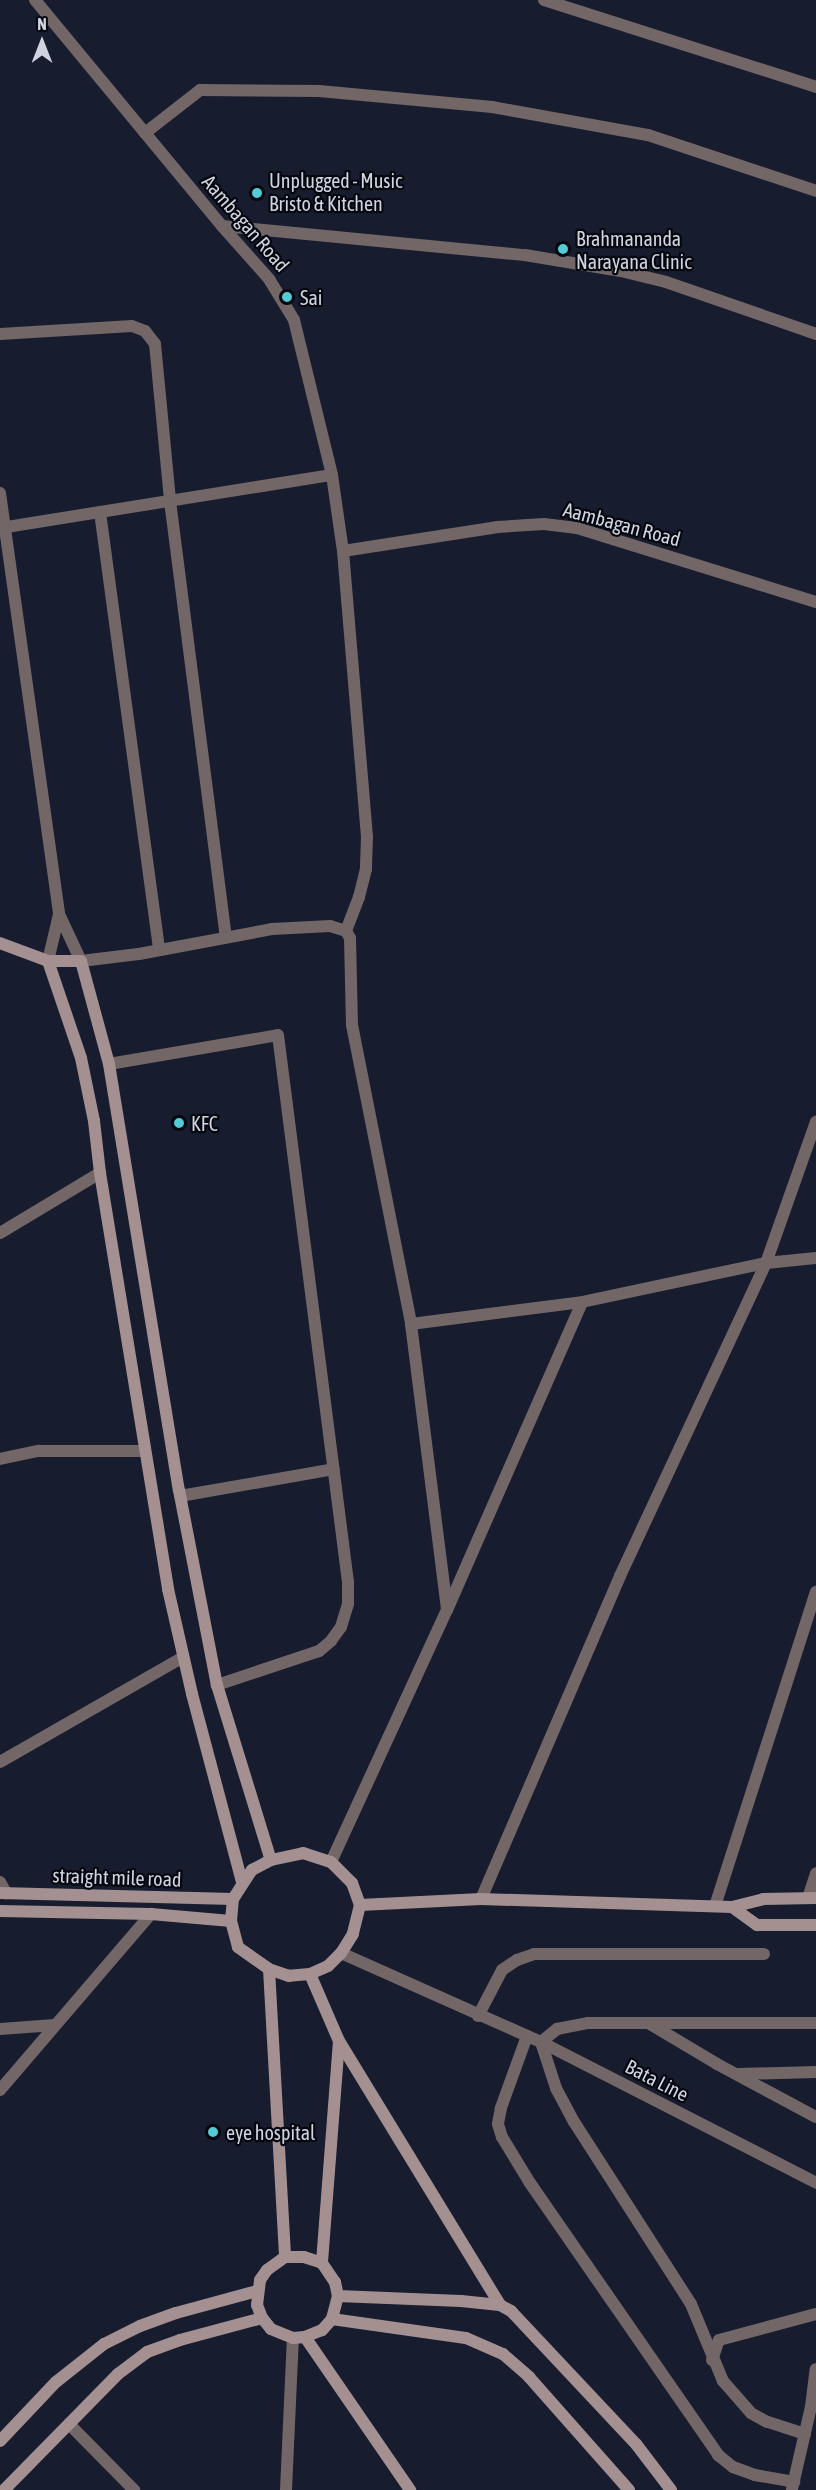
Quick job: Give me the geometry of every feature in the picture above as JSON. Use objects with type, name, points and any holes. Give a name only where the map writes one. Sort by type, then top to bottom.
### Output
[{"type":"main road","points":[[0,943],[48,961],[81,961],[109,1064],[180,1496],[217,1685],[271,1860]]},
{"type":"main road","points":[[48,961],[81,1058],[94,1121],[100,1173],[168,1589],[183,1657],[242,1882]]},
{"type":"main road","points":[[303,1853],[331,1862],[352,1883],[360,1905],[354,1934],[341,1953],[328,1966],[310,1974],[289,1976],[268,1969],[238,1947],[231,1921],[233,1899],[252,1870],[271,1860],[303,1853]]},
{"type":"main road","name":"straight mile road","points":[[2,1889],[233,1899]]},
{"type":"main road","points":[[360,1905],[481,1899],[732,1907],[763,1899],[812,1898]]},
{"type":"main road","points":[[732,1907],[757,1925],[816,1925]]},
{"type":"main road","name":"straight mile road","points":[[0,1911],[151,1914],[231,1921]]},
{"type":"main road","points":[[268,1969],[285,2257]]},
{"type":"main road","points":[[310,1974],[339,2041],[500,2305],[520,2318],[636,2444],[672,2490]]},
{"type":"main road","points":[[322,2263],[339,2041]]},
{"type":"main road","points":[[285,2257],[304,2257],[322,2263],[335,2282],[338,2296],[332,2319],[322,2330],[299,2338],[280,2335],[262,2318],[257,2305],[257,2291],[267,2270],[285,2257]]},
{"type":"main road","points":[[0,2441],[56,2382],[104,2344],[140,2326],[176,2313],[257,2291]]},
{"type":"main road","points":[[338,2296],[461,2301],[500,2305]]},
{"type":"main road","points":[[4,2490],[118,2374],[147,2352],[180,2340],[262,2318]]},
{"type":"main road","points":[[332,2319],[466,2338],[503,2355],[529,2377],[629,2490]]},
{"type":"main road","points":[[299,2338],[410,2490]]},
{"type":"street","name":"Aambagan Road","points":[[35,0],[222,226],[269,279],[294,320],[332,475],[343,551],[367,837],[362,888],[346,931]]},
{"type":"street","points":[[544,0],[816,87]]},
{"type":"street","points":[[145,133],[200,90],[320,91],[492,107],[648,135],[816,191]]},
{"type":"street","points":[[222,226],[525,255],[621,271],[666,282],[816,334]]},
{"type":"street","points":[[0,334],[132,326],[145,331],[155,344],[170,501],[226,936]]},
{"type":"street","points":[[2,528],[332,475]]},
{"type":"street","points":[[0,493],[2,528],[58,914],[81,961],[159,950],[226,936],[310,926],[330,926],[346,931],[351,949],[352,1025],[411,1324],[447,1610]]},
{"type":"street","points":[[100,512],[159,950]]},
{"type":"street","name":"Aambagan Road","points":[[343,551],[498,527],[544,524],[577,528],[816,602]]},
{"type":"street","points":[[48,961],[58,914]]},
{"type":"street","points":[[109,1064],[278,1035],[348,1582],[348,1604],[340,1626],[331,1641],[319,1651],[217,1685]]},
{"type":"street","points":[[481,1899],[620,1576],[766,1263],[816,1122]]},
{"type":"street","points":[[0,1233],[100,1173]]},
{"type":"street","points":[[411,1324],[582,1302],[766,1263],[816,1258]]},
{"type":"street","points":[[331,1862],[447,1610],[582,1302]]},
{"type":"street","points":[[0,1459],[39,1451],[145,1451]]},
{"type":"street","points":[[180,1496],[334,1469]]},
{"type":"street","points":[[715,1906],[816,1592]]},
{"type":"street","points":[[0,1762],[183,1657]]},
{"type":"street","points":[[812,1898],[816,1873]]},
{"type":"street","points":[[0,2090],[151,1914]]},
{"type":"street","name":"Bata Line","points":[[341,1953],[478,2016],[541,2042],[816,2184]]},
{"type":"street","points":[[478,2016],[502,1971],[517,1960],[534,1954],[764,1954]]},
{"type":"street","points":[[648,2023],[816,2117]]},
{"type":"street","points":[[805,2434],[767,2422],[751,2413],[723,2381],[712,2360],[691,2304],[574,2122],[556,2088],[541,2042],[557,2029],[571,2024],[816,2023]]},
{"type":"street","points":[[0,2029],[55,2025]]},
{"type":"street","points":[[527,2036],[501,2108],[498,2124],[502,2137],[530,2183],[718,2456],[733,2467],[793,2486],[816,2370]]},
{"type":"street","points":[[738,2074],[816,2072]]},
{"type":"street","points":[[712,2360],[719,2340],[816,2314]]},
{"type":"street","points":[[286,2490],[299,2338]]},
{"type":"street","points":[[69,2424],[134,2490]]},
{"type":"place","name":"Unplugged - Music Bristo & Kitchen","points":[[257,193]]},
{"type":"place","name":"Brahmananda Narayana Clinic","points":[[563,249]]},
{"type":"place","name":"Sai","points":[[287,297]]},
{"type":"place","name":"KFC","points":[[179,1123]]},
{"type":"place","name":"eye hospital","points":[[213,2132]]}]
